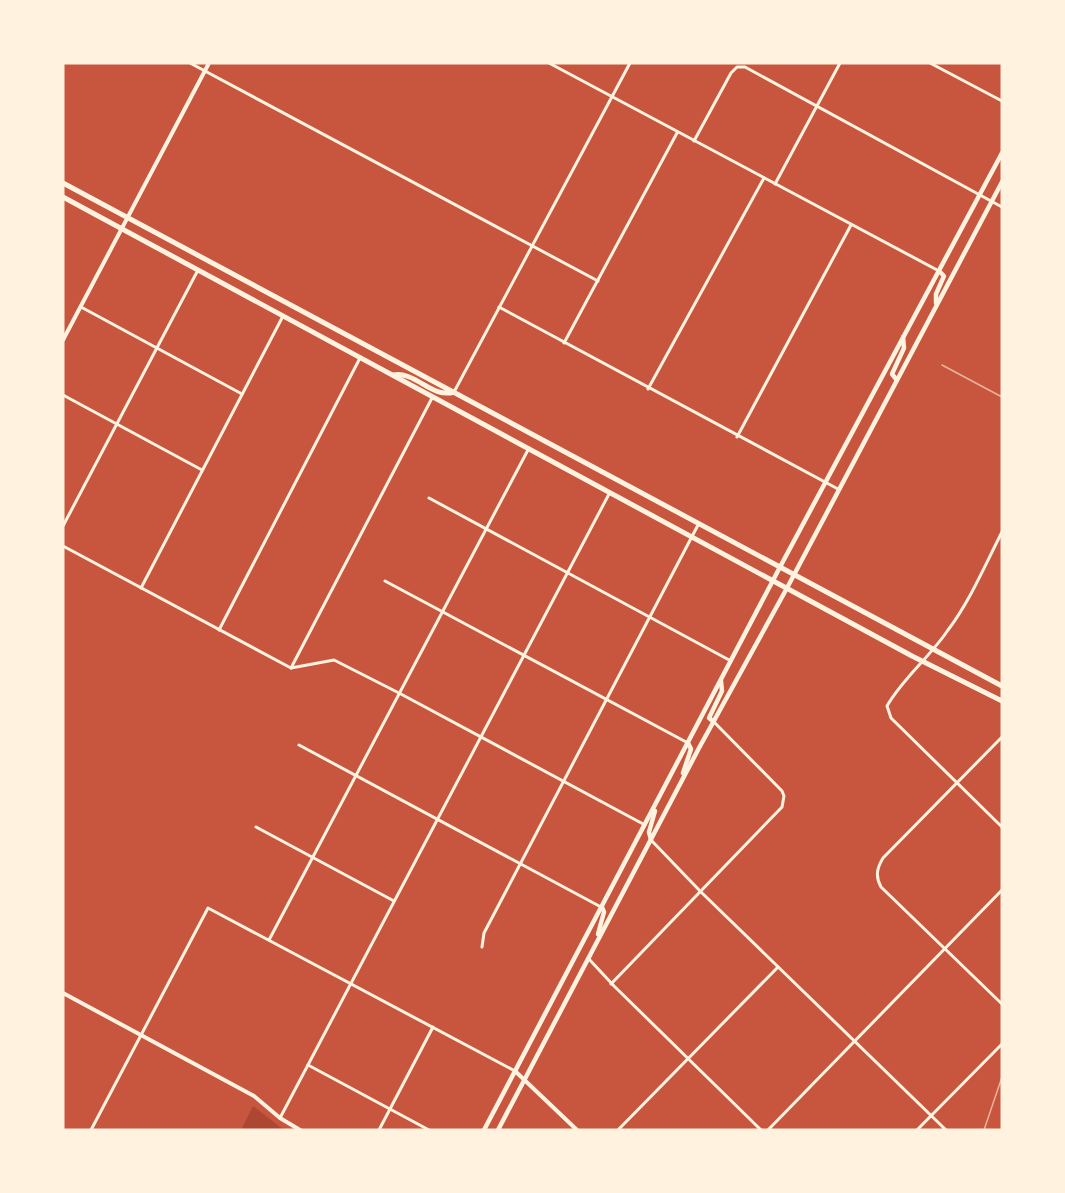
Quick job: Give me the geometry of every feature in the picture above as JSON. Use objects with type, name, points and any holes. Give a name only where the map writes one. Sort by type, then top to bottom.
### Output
[{"type":"highway","points":[[63,183],[1002,686]]},
{"type":"highway","points":[[63,197],[923,662],[1002,701]]},
{"type":"highway","points":[[393,375],[406,375],[443,394],[454,392]]},
{"type":"main road","points":[[484,1130],[773,580],[1002,153]]},
{"type":"main road","points":[[498,1130],[1002,182]]},
{"type":"main road","points":[[936,303],[936,294],[944,276],[939,271]]},
{"type":"main road","points":[[896,379],[892,374],[904,348],[903,337]]},
{"type":"main road","points":[[714,722],[709,718],[722,691],[721,681]]},
{"type":"main road","points":[[679,786],[690,754],[691,746],[688,743]]},
{"type":"main road","points":[[651,840],[649,832],[661,795]]},
{"type":"main road","points":[[593,948],[603,918],[602,907]]},
{"type":"street","points":[[190,63],[598,281]]},
{"type":"street","points":[[63,340],[209,63]]},
{"type":"street","points":[[549,63],[939,271]]},
{"type":"street","points":[[454,392],[630,63]]},
{"type":"street","points":[[775,184],[840,63]]},
{"type":"street","points":[[930,63],[1002,102]]},
{"type":"street","points":[[694,141],[731,73],[736,67],[745,67],[816,108],[1002,207]]},
{"type":"street","points":[[564,343],[678,132]]},
{"type":"street","points":[[648,389],[764,178]]},
{"type":"street","points":[[737,436],[851,225]]},
{"type":"street","points":[[63,526],[198,270]]},
{"type":"street","points":[[81,307],[242,394]]},
{"type":"street","points":[[499,308],[838,489]]},
{"type":"street","points":[[141,588],[283,316]]},
{"type":"street","points":[[219,631],[360,358]]},
{"type":"street","points":[[63,395],[202,470]]},
{"type":"street","points":[[291,668],[433,396]]},
{"type":"street","points":[[269,940],[529,448]]},
{"type":"street","points":[[280,1118],[610,492]]},
{"type":"street","points":[[429,498],[732,661]]},
{"type":"street","points":[[482,947],[483,933],[699,523]]},
{"type":"street","points":[[1002,532],[953,624],[923,662],[894,693],[887,706],[891,718],[1002,827]]},
{"type":"street","points":[[63,546],[291,668],[334,660],[645,825]]},
{"type":"street","points":[[385,580],[688,743]]},
{"type":"street","points":[[611,984],[782,807],[784,796],[778,787],[714,722]]},
{"type":"street","points":[[1002,737],[883,858],[877,871],[881,887],[1002,1004]]},
{"type":"street","points":[[299,745],[602,907]]},
{"type":"street","points":[[256,827],[394,901]]},
{"type":"street","points":[[651,840],[701,892],[946,1130]]},
{"type":"street","points":[[768,1130],[1002,890]]},
{"type":"street","points":[[92,1130],[208,908],[515,1071],[577,1130]]},
{"type":"street","points":[[588,958],[611,984],[761,1130]]},
{"type":"street","points":[[618,1130],[778,967]]},
{"type":"street","points":[[63,993],[254,1096],[280,1118],[300,1130]]},
{"type":"street","points":[[379,1130],[433,1027]]},
{"type":"street","points":[[917,1130],[1002,1044]]},
{"type":"street","points":[[308,1065],[429,1130]]},
{"type":"shaded area","points":[[253,1106],[284,1130],[241,1130]]},
{"type":"railway","points":[[942,365],[1002,397]]},
{"type":"railway","points":[[984,1130],[1002,1077]]}]
